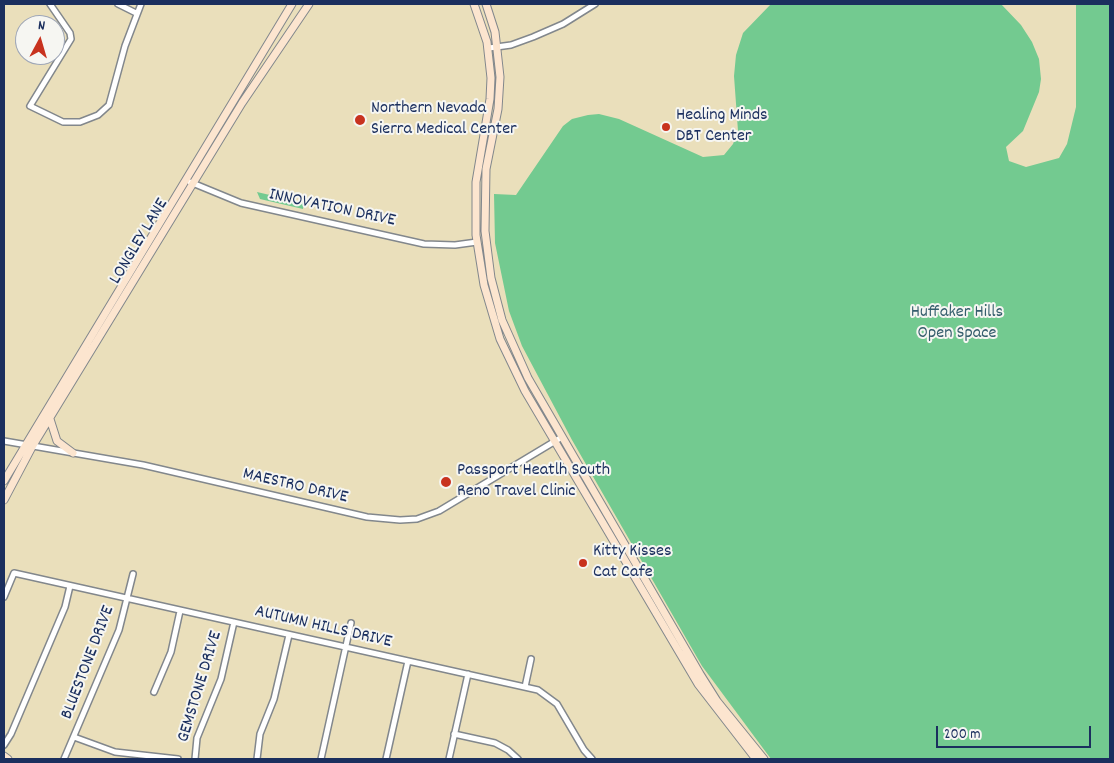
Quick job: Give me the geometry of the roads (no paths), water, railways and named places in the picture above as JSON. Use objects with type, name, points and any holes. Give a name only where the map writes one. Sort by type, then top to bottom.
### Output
[{"type":"main road","name":"LONGLEY LANE","points":[[4,481],[292,4]]},
{"type":"main road","name":"LONGLEY LANE","points":[[4,500],[32,447],[247,96],[309,4]]},
{"type":"main road","points":[[474,4],[488,48],[491,89],[478,169],[475,204],[477,242],[486,294],[502,345],[525,392],[704,694],[756,759]]},
{"type":"main road","points":[[486,4],[498,47],[499,99],[489,153],[485,192],[488,261],[498,305],[514,350],[562,437],[706,684],[764,759]]},
{"type":"main road","points":[[50,418],[57,441],[73,453]]},
{"type":"main road","points":[[4,756],[8,759]]},
{"type":"street","points":[[50,4],[70,33],[71,39],[30,106],[64,122],[80,122],[98,115],[109,105],[136,13],[141,4]]},
{"type":"street","points":[[118,4],[136,13]]},
{"type":"street","points":[[488,48],[533,37],[558,26],[595,4]]},
{"type":"street","name":"INNOVATION DRIVE","points":[[186,179],[240,203],[424,244],[455,246],[477,242]]},
{"type":"street","name":"MAESTRO DRIVE","points":[[4,441],[143,466],[367,517],[400,520],[417,519],[439,511],[562,437]]},
{"type":"street","name":"AUTUMN HILLS DRIVE","points":[[4,597],[14,573],[525,687],[545,694],[557,704],[584,750],[592,759]]},
{"type":"street","name":"BLUESTONE DRIVE","points":[[64,759],[119,630],[133,574]]},
{"type":"street","points":[[4,745],[11,734],[65,606],[70,586]]},
{"type":"street","points":[[154,692],[171,652],[180,610]]},
{"type":"street","name":"GEMSTONE DRIVE","points":[[195,759],[197,738],[221,679],[234,622]]},
{"type":"street","points":[[321,759],[351,623]]},
{"type":"street","points":[[257,759],[260,734],[274,699],[289,635]]},
{"type":"street","points":[[525,687],[532,659]]},
{"type":"street","points":[[386,759],[408,661]]},
{"type":"street","points":[[449,759],[468,674]]},
{"type":"street","points":[[454,734],[495,743],[508,750],[518,759]]},
{"type":"street","points":[[74,737],[115,752],[178,759]]},
{"type":"place","name":"Northern Nevada Sierra Medical Center","points":[[360,120]]},
{"type":"place","name":"Healing Minds DBT Center","points":[[666,127]]},
{"type":"place","name":"Passport Heatlh South Reno Travel Clinic","points":[[446,482]]},
{"type":"place","name":"Kitty Kisses Cat Cafe","points":[[583,563]]},
{"type":"park label","name":"Huffaker Hills Open Space","points":[[957,324]]}]
